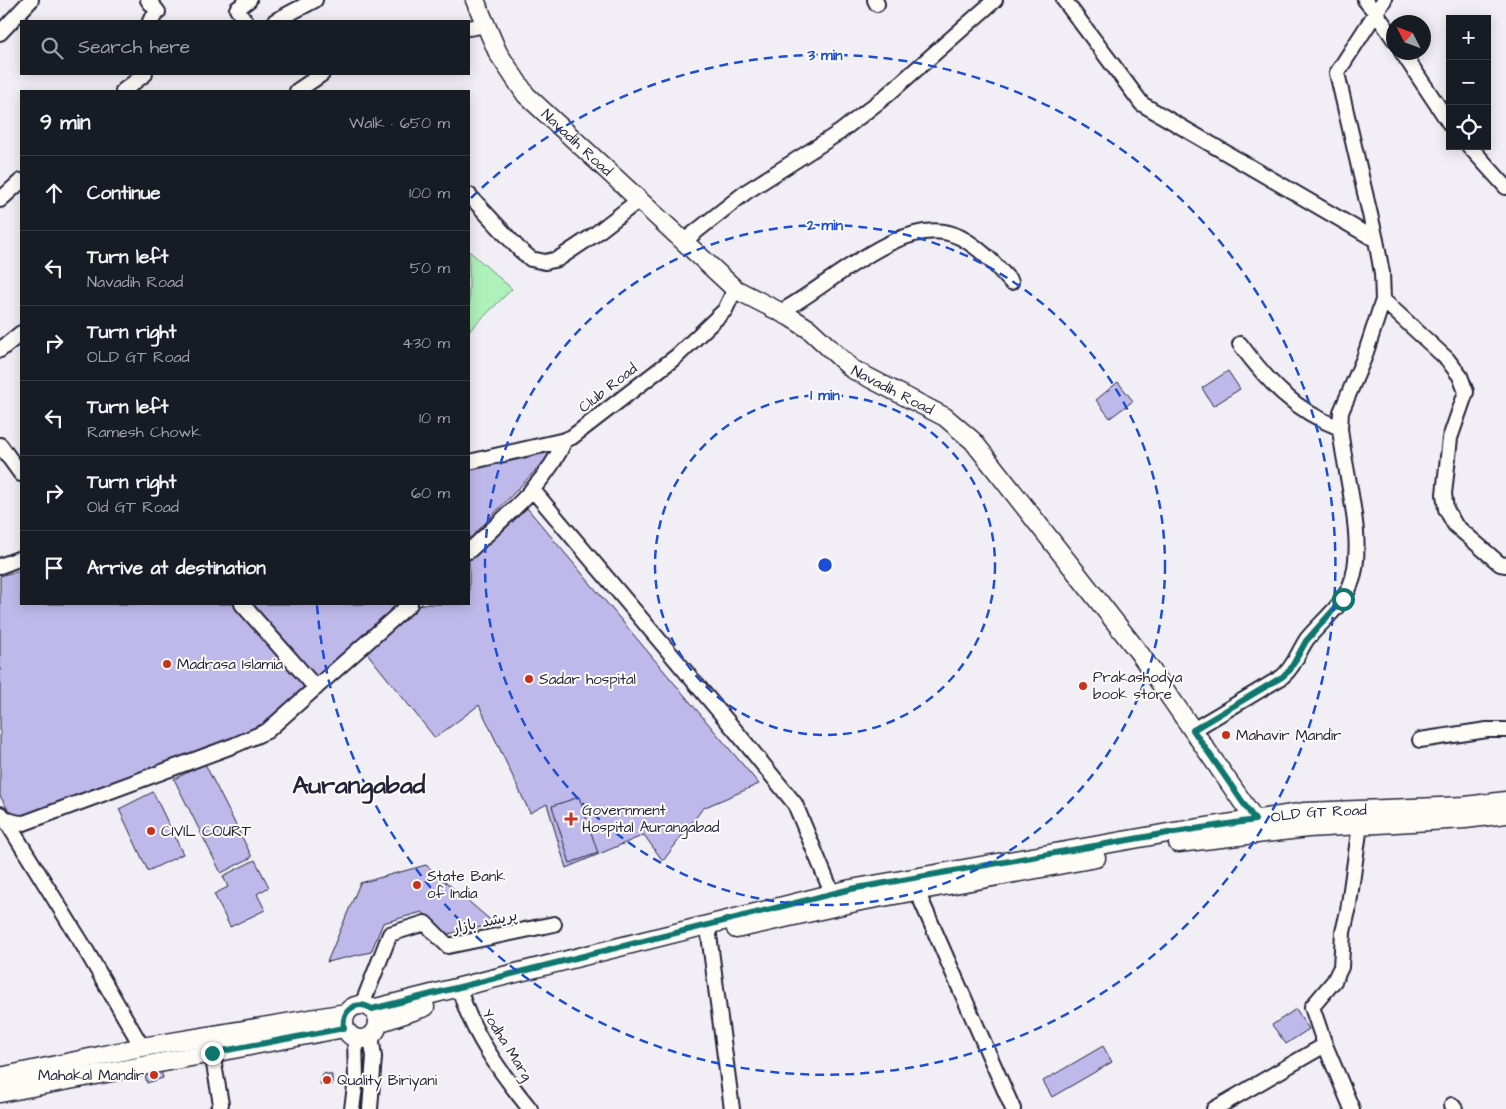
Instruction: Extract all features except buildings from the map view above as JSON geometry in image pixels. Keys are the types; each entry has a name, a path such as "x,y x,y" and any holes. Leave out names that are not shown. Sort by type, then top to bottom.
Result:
{"main road":[{"name":"Navadih Road","path":"475,0 477,26 526,95 735,289 809,329 852,369 945,417 973,441 1140,654 1193,730 1256,827"},
{"name":"OLD GT Road","path":"460,992 856,902 1172,844 1256,827 1304,812 1466,806 1506,801"},
{"name":"OLD GT Road","path":"0,1077 142,1047 361,1022 460,992 832,893 1158,835 1256,827 1308,828 1465,819 1506,814"},
{"path":"0,1093 212,1053 361,1022"}],"street":[{"path":"0,33 31,0"},
{"path":"148,0 158,12 151,20"},
{"path":"244,20 237,9 249,0"},
{"path":"277,20 315,0"},
{"path":"684,241 746,192 840,132 886,96 995,0"},
{"path":"1064,0 1142,104 1376,240"},
{"path":"1366,0 1386,27"},
{"path":"1193,730 1282,677 1290,670 1306,641 1343,599 1355,571 1356,529 1340,428 1341,412 1364,358 1383,300 1382,273 1376,240 1337,73 1384,0"},
{"path":"1407,60 1446,118"},
{"path":"124,90 144,75"},
{"path":"298,90 321,75"},
{"path":"1473,150 1506,187"},
{"path":"0,200 20,182"},
{"path":"470,196 519,250 532,259 545,262 558,259 594,235 640,200"},
{"path":"780,312 797,303 855,261 883,246 910,236 934,231 953,234 968,243 993,262 1011,282"},
{"name":"Club Road","path":"470,462 572,437 677,356 726,310 735,289"},
{"path":"1383,300 1447,359 1460,376 1466,392 1450,438 1444,494 1446,509 1455,525 1500,564 1506,565"},
{"path":"0,350 20,334"},
{"path":"1240,344 1258,369 1280,392 1305,411 1324,422 1340,428"},
{"path":"470,550 532,490 560,452 565,440"},
{"path":"0,445 20,473"},
{"path":"532,490 795,804 832,893"},
{"path":"0,566 20,558"},
{"path":"243,605 316,688"},
{"path":"3,816 15,823 24,823 253,738 267,731 409,605"},
{"path":"1420,740 1487,730 1506,730"},
{"path":"3,816 102,977 142,1047"},
{"path":"1352,1109 1325,1045 1312,1006 1334,981 1341,967 1343,932 1348,911 1360,825"},
{"path":"917,891 1013,1109"},
{"name":"پریشد بازار","path":"361,1022 390,934 425,923 448,946 554,924"},
{"path":"710,935 732,1109"},
{"name":"Yodha Marg","path":"460,992 477,1032 501,1070 530,1109"},
{"path":"352,1109 361,1022"},
{"path":"361,1022 374,1057 370,1109"},
{"path":"1214,1109 1325,1045"},
{"path":"212,1053 221,1104 218,1109"}],"green space":[{"path":"470,252 512,289 470,330"}],"place":[{"name":"Madrasa Islamia","path":"167,664"},
{"name":"Sadar hospital","path":"529,679"},
{"name":"Prakashodya book store","path":"1083,686"},
{"name":"Mahavir Mandir","path":"1226,735"},
{"name":"Government Hospital Aurangabad","path":"571,819"},
{"name":"CIVIL COURT","path":"151,831"},
{"name":"State Bank of India","path":"417,885"},
{"name":"Mahakal Mandir","path":"154,1075"},
{"name":"Quality Biriyani","path":"327,1080"}],"district":[{"name":"Aurangabad","path":"359,785"}],"route":[{"path":"212,1053 344,1028 346,1013 349,1009 358,1005 368,1006 372,1009 832,893 1168,833 1255,820 1193,730 1282,677 1290,670 1306,641 1343,599"}]}
